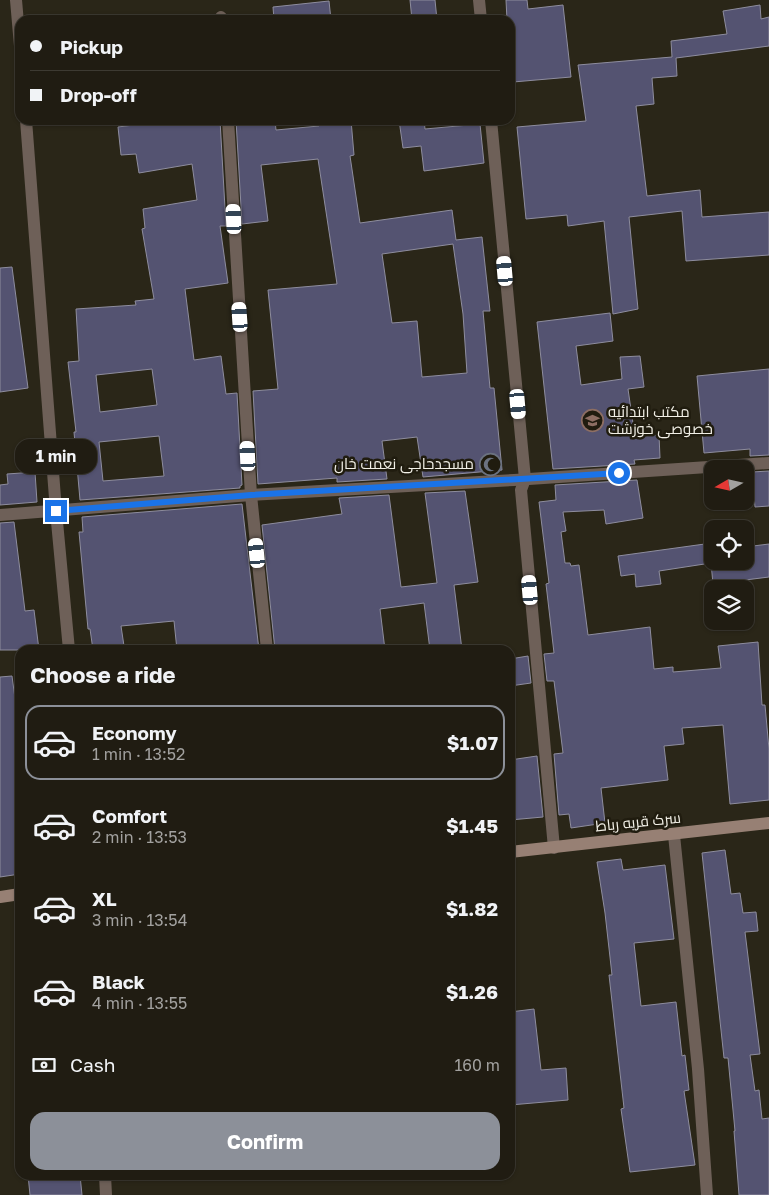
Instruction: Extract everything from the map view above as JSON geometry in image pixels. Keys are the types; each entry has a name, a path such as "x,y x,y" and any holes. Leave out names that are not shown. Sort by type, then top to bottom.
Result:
{"street":[{"path":"16,0 17,15"},
{"path":"479,0 480,15"},
{"path":"26,125 56,511 69,645"},
{"path":"228,125 251,495 266,645"},
{"path":"491,125 525,479 521,490 554,848"},
{"path":"0,515 251,495 769,463"},
{"name":"سرک قریه رباط","path":"515,852 769,823"},
{"path":"674,835 698,1069 707,1195"},
{"path":"0,897 15,895"},
{"path":"105,1180 106,1194"}],"building":[{"path":"410,0 435,0 436,15 412,15"},
{"path":"506,0 527,0 528,9 563,5 571,77 515,82 515,15 507,15"},
{"path":"329,1 330,15 274,15 273,7"},
{"path":"760,5 761,19 769,17 769,46 676,58 677,76 652,78 654,104 636,106 647,196 700,190 702,217 769,212 769,255 686,261 682,211 629,217 638,309 613,314 604,221 568,226 567,215 526,219 517,127 586,121 578,65 672,57 671,41 727,34 723,11"},
{"path":"134,125 220,125 226,226 220,226 228,283 185,289 194,360 221,356 226,394 237,393 242,485 240,488 80,500 74,432 76,432 68,362 79,361 76,309 136,305 135,301 154,299 142,229 145,228 143,209 197,200 192,164 139,173 136,154 121,155 118,127","holes":["152,369 157,405 100,412 96,375","159,436 164,476 103,481 99,442"]},
{"path":"236,125 276,125 276,130 319,125 351,125 354,155 350,156 360,223 452,210 456,240 482,237 490,311 483,311 490,388 494,388 502,470 423,477 417,437 382,441 387,479 337,482 337,478 258,484 253,391 278,389 268,290 337,284 318,159 261,165 268,221 242,224","holes":["453,244 463,314 467,373 422,377 417,321 392,323 382,254"]},
{"path":"400,125 425,125 425,129 480,125 484,163 424,171 421,146 403,148"},
{"path":"12,267 28,388 0,392 0,268"},
{"path":"610,313 613,341 576,346 581,385 622,379 620,357 640,356 644,387 628,389 635,437 659,435 660,458 634,460 635,464 553,469 537,322"},
{"path":"769,369 769,455 750,456 750,449 704,453 697,376"},
{"path":"769,471 769,506 755,507 754,472"},
{"path":"35,472 37,502 0,505 0,485 8,484 7,474"},
{"path":"637,480 643,518 606,524 604,510 563,512 566,531 561,532 565,563 570,563 571,566 579,565 588,635 650,627 654,669 673,667 673,672 721,668 718,646 758,642 762,705 765,705 769,749 769,800 730,804 723,725 682,728 684,744 664,746 668,780 601,788 605,823 571,828 569,814 559,815 554,754 563,753 554,681 547,681 544,654 554,653 546,584 549,583 539,502 556,500 555,485"},
{"path":"465,491 478,582 454,585 461,645 429,645 424,603 380,609 384,645 274,645 262,525 342,514 339,498 389,495 401,587 437,583 425,493"},
{"path":"242,504 258,645 176,645 174,621 121,626 124,645 92,645 90,629 88,629 79,532 83,532 82,517"},
{"path":"14,522 25,611 34,610 38,645 15,645 15,650 0,650 0,523"},
{"path":"704,544 704,564 659,571 661,584 636,587 635,574 621,576 618,556"},
{"path":"769,544 769,577 745,580 713,580 712,570 754,570 754,546"},
{"path":"528,656 531,683 515,685 515,658"},
{"path":"12,676 15,698 15,875 0,877 0,677"},
{"path":"537,756 543,817 515,820 515,759"},
{"path":"725,850 731,894 740,893 743,913 756,912 758,931 745,932 760,1054 750,1055 755,1091 759,1090 762,1119 769,1118 769,1195 739,1195 728,1058 724,1058 702,853"},
{"path":"621,859 623,870 665,865 674,939 634,943 641,1006 676,1002 682,1056 685,1055 689,1090 684,1091 695,1165 630,1172 621,1109 624,1108 609,975 612,975 597,862"},
{"path":"534,1009 541,1070 566,1068 568,1100 515,1105 515,1011"},
{"path":"28,1180 80,1180 82,1195 30,1195"}],"place":[{"name":"مکتب ابتدائیه خصوصی خوزشت","path":"592,421"},
{"name":"مسجدحاجی نعمت خان","path":"490,464"}],"route":[{"path":"56,511 251,495 619,473"}]}
